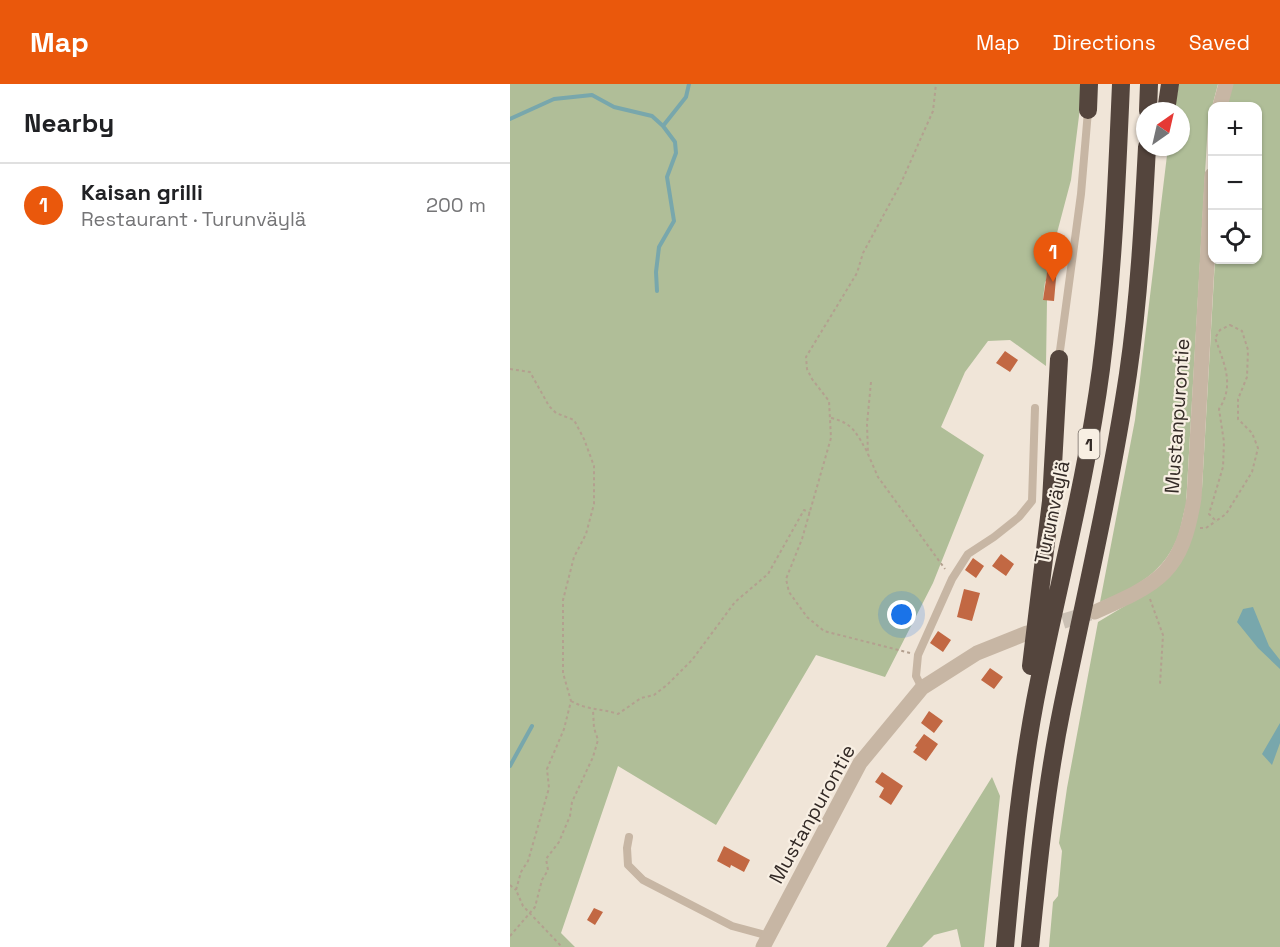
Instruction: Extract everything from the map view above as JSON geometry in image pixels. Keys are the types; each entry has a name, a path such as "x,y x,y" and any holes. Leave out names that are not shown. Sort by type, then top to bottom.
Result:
{"highway":[{"path":"1088,110 1089,84"},
{"name":"Turunväylä","path":"1005,947 1018,799 1039,682 1086,463 1101,370 1115,223 1121,84"},
{"path":"1148,102 1149,84"},
{"path":"1167,102 1170,84"},
{"name":"1","path":"1030,947 1039,856 1062,710 1093,570 1128,373 1141,254 1146,156"},
{"path":"1141,254 1157,156"},
{"path":"1018,799 1051,501 1059,359"}],"street":[{"path":"1221,102 1226,84"},
{"name":"Mustanpurontie","path":"1095,612 1146,588 1171,566 1184,544 1190,524 1194,498 1210,210"},
{"name":"Mustanpurontie","path":"766,942 860,763 922,688 977,653 1027,633"}],"lane":[{"path":"1059,359 1081,194 1088,110"},
{"path":"922,688 916,676 918,655 952,579 968,554 1020,517 1032,501 1035,408"},
{"path":"629,837 628,865 643,879 766,942"}],"path":[{"path":"918,655 824,631 807,617 789,592 786,579 810,513 831,438 829,401 812,379 807,369 806,357 856,273 863,253 902,183 933,111 936,84"},
{"path":"1230,325 1242,332 1248,350 1247,377 1238,399 1238,419 1252,433 1258,448 1252,472 1226,514 1216,521 1209,514 1223,467 1224,442 1219,409 1225,400 1228,385 1215,338 1220,330 1230,325"},
{"path":"510,369 530,372 549,406 556,413 574,420 594,466 594,504 586,534 574,557 563,600 563,673 571,701 564,729 547,769 549,788 528,861 521,872 516,890"},
{"path":"868,454 867,424 872,382"},
{"path":"831,418 845,421 868,454 878,477 952,579"},
{"path":"571,701 593,710 608,710 618,714 641,698 654,695 667,686 692,660 735,602 768,574 804,510 810,513"},
{"path":"1146,588 1163,635 1160,684"},
{"path":"510,936 536,907 542,880 548,870 546,859 559,842 570,816 572,802 593,757 598,740 594,728 593,710"},
{"path":"510,885 516,890 523,906 562,947"}],"green space":[{"path":"510,84 1083,84 1071,180 1045,282 1043,299 1047,300 1046,366 1010,340 988,341 965,372 941,427 984,455 933,583 885,677 816,655 716,825 618,766 561,933 575,947 510,947"},
{"path":"1179,84 1218,84 1213,102 1208,102 1186,505 1174,546 1158,568 1137,584 1100,602 1135,420 1167,156 1190,156 1190,102 1176,102"},
{"path":"1232,84 1280,84 1280,947 1049,947 1053,902 1058,896 1062,851 1059,843 1067,788 1098,622 1158,586 1202,489 1215,264 1262,264 1262,102 1228,102"},
{"path":"992,777 1000,796 984,947 961,947 957,929 934,935 922,947 886,947"}],"water":[{"path":"1253,607 1269,646 1280,660 1280,669 1258,648 1237,622 1243,609"},
{"path":"1280,723 1280,743 1272,765 1262,754"}],"building":[{"path":"1048,266 1057,267 1054,301 1043,300"},
{"path":"1005,351 1018,360 1010,372 996,363"},
{"path":"1001,554 1014,564 1006,576 992,566"},
{"path":"973,558 984,566 976,578 965,570"},
{"path":"964,589 980,593 972,621 957,617"},
{"path":"938,631 951,640 943,652 930,643"},
{"path":"990,668 1003,677 994,689 981,680"},
{"path":"929,711 943,721 934,733 921,723"},
{"path":"924,734 938,744 926,761 913,752"},
{"path":"882,772 903,786 891,805 879,797 884,788 875,782"},
{"path":"724,846 750,860 744,872 717,861"},
{"path":"594,908 603,912 595,925 587,920"}],"waterway":[{"path":"663,126 686,97 689,84"},
{"path":"510,119 554,99 592,95 614,107 652,116 663,126 675,142 676,153 667,177 674,221 659,247 656,272 657,291"},
{"path":"510,766 532,726"}],"tunnel":[{"path":"1041,628 1090,613"}],"place":[{"name":"Kaisan grilli","path":"1053,282"}]}
